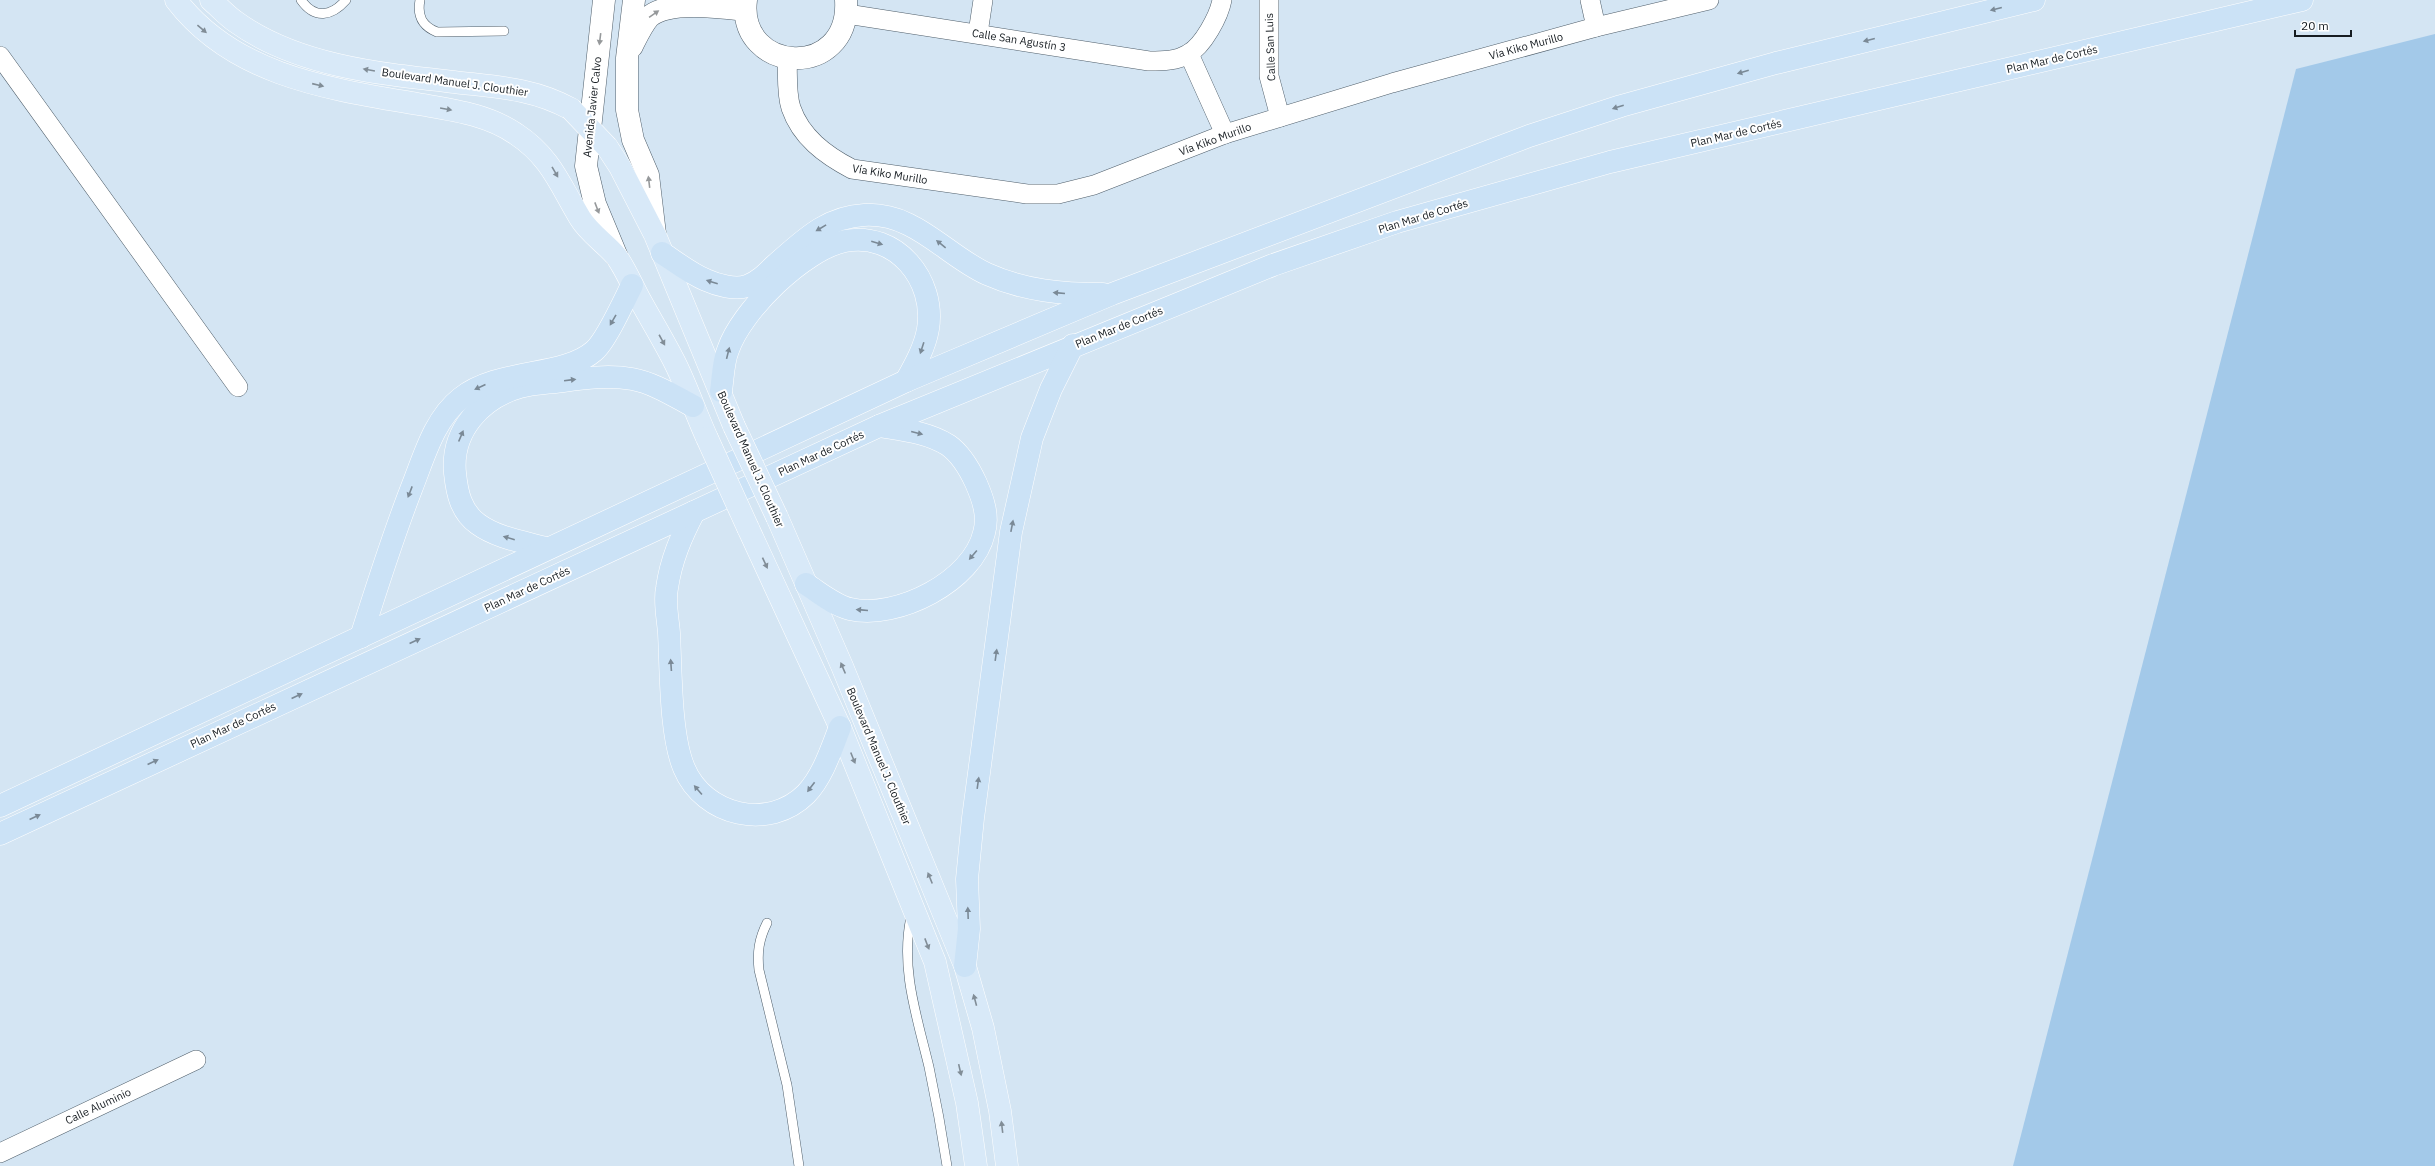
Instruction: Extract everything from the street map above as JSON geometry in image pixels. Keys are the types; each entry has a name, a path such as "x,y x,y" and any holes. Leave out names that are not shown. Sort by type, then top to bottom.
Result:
{"highway":[{"path":"0,806 361,637 546,548 906,381 1112,294 1536,133 1622,106 1776,62 2034,0"},
{"name":"Plan Mar de Cortés","path":"0,834 878,426 1280,263 1397,222 1610,162 2302,0"},
{"path":"659,244 705,280 737,288 747,286 759,280 815,231 831,221 850,216 871,215 898,219 916,228 980,270 1016,286 1062,294 1112,294"},
{"path":"721,392 728,350 755,307 773,287 810,257 830,246 858,240 879,243 895,251 908,261 923,283 929,305 928,329 918,358 906,381"},
{"path":"361,637 381,573 412,487 429,444 448,410 470,391 490,382 570,364 589,354 603,341 632,285"},
{"path":"965,966 969,929 967,879 973,818 1011,532 1032,438 1052,389 1073,346"},
{"path":"546,548 494,533 478,524 464,508 457,488 456,453 458,440 470,419 489,401 521,386 605,377 633,379 664,390 693,406"},
{"path":"806,584 833,602 850,609 877,611 901,607 930,593 958,573 978,550 984,533 986,517 982,497 970,468 949,446 920,432 878,426"},
{"path":"694,512 677,545 666,590 675,724 684,767 691,780 709,800 729,811 741,814 776,813 797,802 818,778 840,727"}],"main road":[{"path":"176,0 190,19 219,42 254,63 302,81 351,92 463,112 490,120 516,134 535,148 552,166 581,220 617,257 675,364 706,438 840,727 935,962 967,1103 976,1166"},
{"name":"Boulevard Manuel J. Clouthier","path":"211,0 236,22 266,39 317,59 410,77 522,90 550,98 571,110 607,147 623,173 659,244 734,426 777,517 806,584 965,966 983,1028 1000,1111 1007,1166"}],"street":[{"name":"Avenida Javier Calvo","path":"604,0 586,166 594,204 617,257"},
{"path":"634,0 627,58 627,110 633,140 648,175 659,244"},
{"path":"978,33 983,0"},
{"path":"1222,0 1220,10 1208,32 1189,54 1225,134"},
{"name":"Calle San Luis","path":"1269,0 1269,76 1280,117"},
{"path":"1590,0 1596,27"},
{"name":"Vía Kiko Murillo","path":"787,59 790,107 797,121 813,144 832,159 852,169 1027,194 1058,194 1094,185 1225,134 1392,83 1596,27 1709,0"},
{"path":"627,58 650,16 668,6 697,4 746,5 748,23 754,36 762,47 787,59 804,59 820,54 833,44 842,30 847,7"},
{"name":"Calle San Agustín 3","path":"847,7 978,33 1149,61 1172,60 1189,54"},
{"path":"0,56 238,387"},
{"name":"Calle Aluminio","path":"0,1153 196,1060"}],"lane":[{"path":"301,0 311,10 324,14 337,10 346,0"},
{"path":"420,0 418,9 420,19 428,28 437,32 504,31"},
{"path":"913,907 906,939 908,981 937,1102 947,1166"},
{"path":"767,923 760,937 758,955 759,970 787,1085 799,1166"}],"shaded area":[{"path":"2435,34 2435,1166 2013,1166 2296,69"}]}
